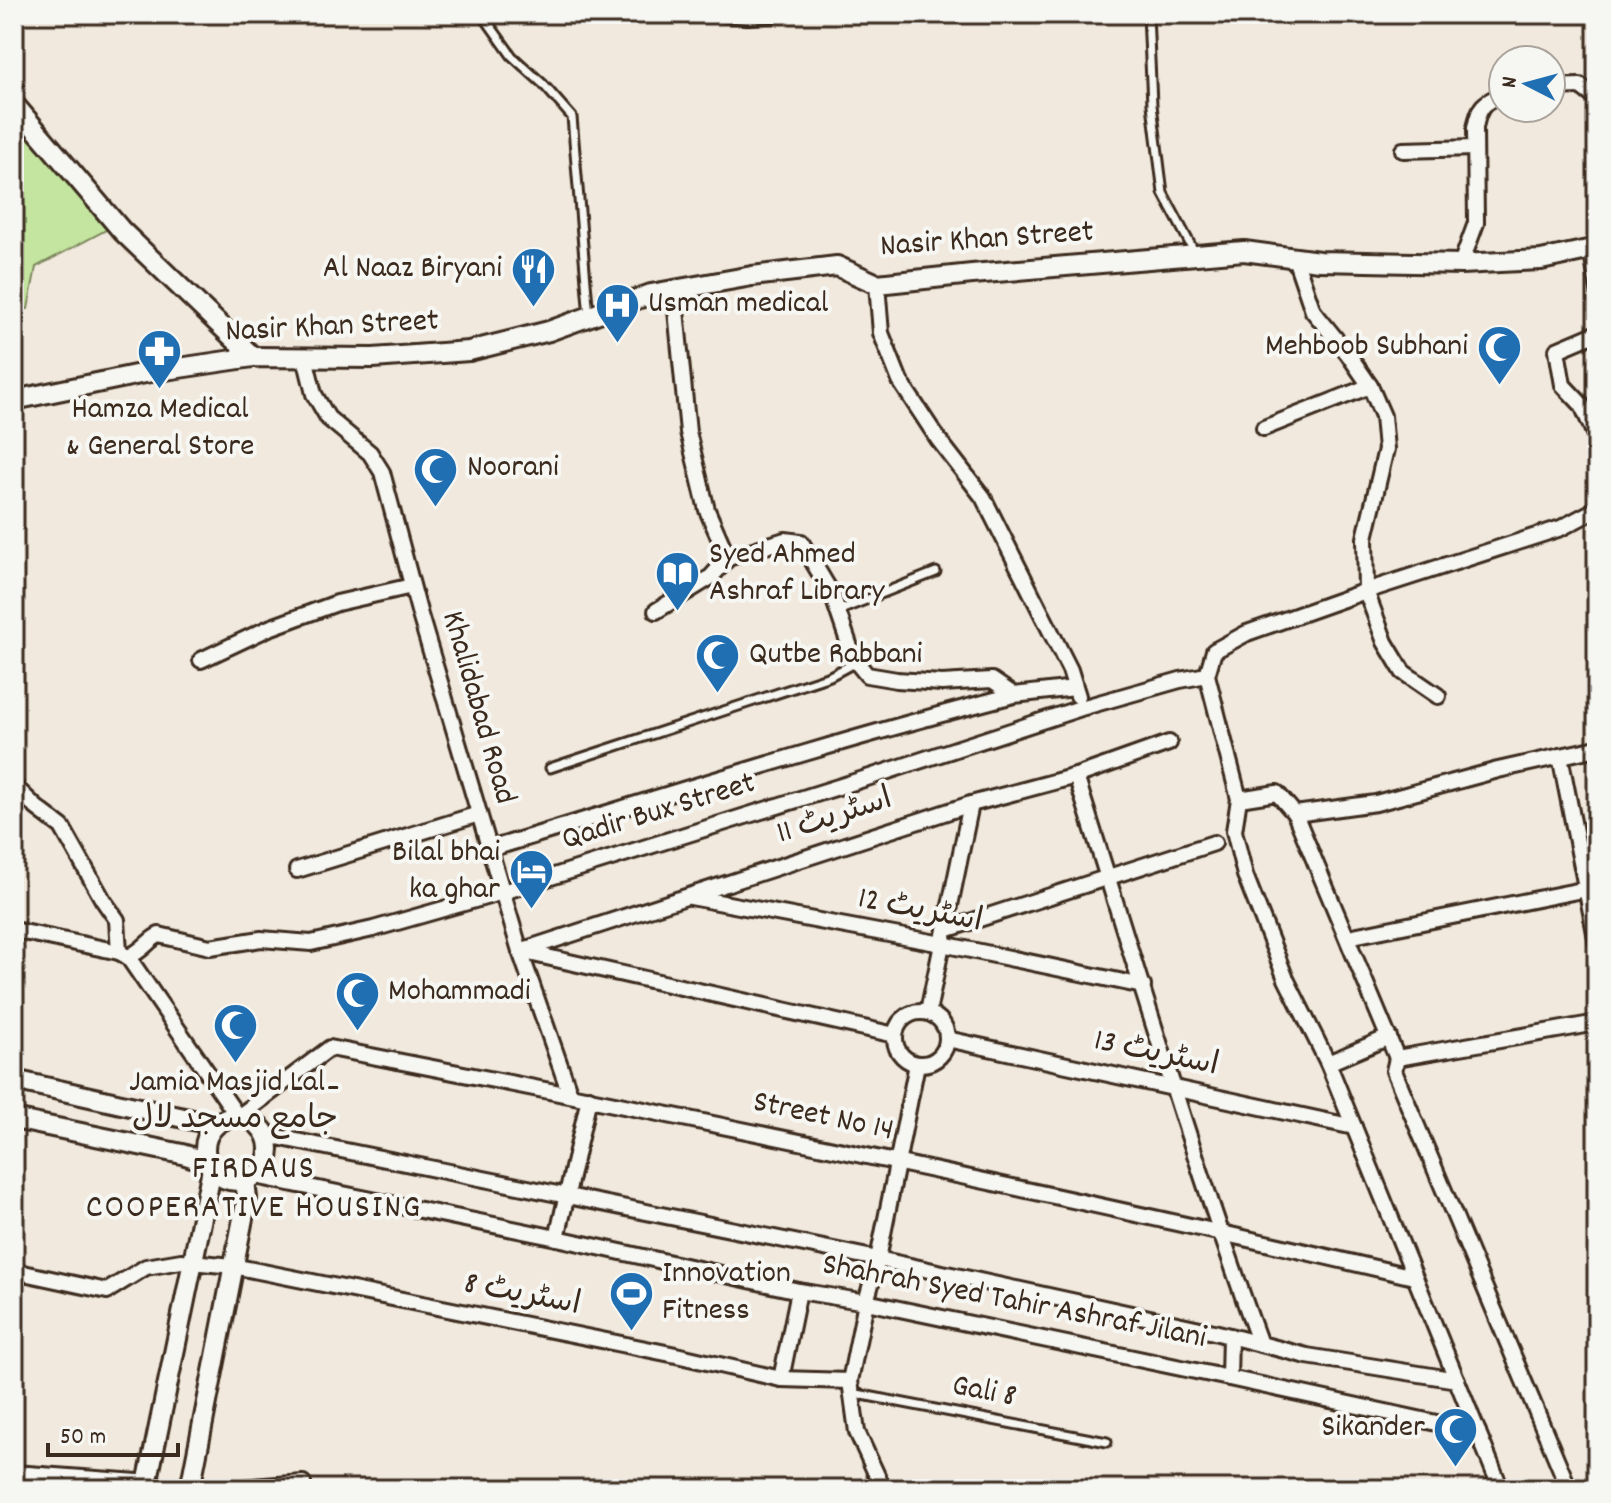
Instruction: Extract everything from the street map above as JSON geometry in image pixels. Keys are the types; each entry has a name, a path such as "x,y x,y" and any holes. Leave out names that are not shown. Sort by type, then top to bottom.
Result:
{"street":[{"path":"725,14 773,14"},
{"path":"1567,86 1580,86 1597,99"},
{"path":"1461,264 1476,223 1475,128 1477,114 1487,101"},
{"path":"14,104 122,231 253,357"},
{"path":"1403,150 1475,148"},
{"name":"Nasir Khan Street","path":"14,400 145,373 253,357 373,358 469,351 549,331 651,294 752,276 837,266 877,284 1244,251 1319,261 1461,264 1541,260 1592,249"},
{"path":"1295,258 1313,311 1370,386 1383,416 1386,449 1365,538 1366,591 1385,642 1403,672 1438,696"},
{"path":"877,284 881,333 900,381 938,439 983,497 1070,670 1081,708"},
{"path":"674,290 688,432 707,510 728,558"},
{"path":"1597,333 1557,350 1563,385 1582,405 1597,440"},
{"name":"Khalidabad Road","path":"305,357 314,394 328,418 370,453 382,472 412,586 520,951 570,1094"},
{"path":"1264,428 1370,386"},
{"path":"1501,1489 1328,1063 1286,979 1245,875 1234,831 1239,799 1207,675 1214,651 1247,633 1561,528 1597,509"},
{"path":"656,611 711,577 728,558 785,540 801,542 832,594 856,662 867,675 942,683 992,680 1014,695"},
{"path":"201,660 269,628 337,603 412,586"},
{"name":"Qadir Bux Street","path":"123,954 138,953 159,935 210,947 261,939 311,943 373,929 503,892 1081,708 1207,675"},
{"path":"490,849 953,711 1014,695 1075,688"},
{"name":"اسٹریٹ 11","path":"520,951 971,804 1076,776 1169,743"},
{"path":"1295,814 1376,803 1498,770 1597,748"},
{"path":"1560,756 1592,888 1597,943"},
{"path":"1076,776 1172,1086 1260,1344"},
{"path":"14,786 62,827 117,920 123,954 238,1117"},
{"path":"1239,799 1277,793 1295,814 1389,1037 1397,1058 1394,1071 1569,1489"},
{"path":"928,1012 971,804"},
{"path":"297,870 479,814"},
{"path":"943,937 1214,843"},
{"path":"1348,937 1592,888"},
{"name":"اسٹریٹ 12","path":"686,896 943,937 1143,986"},
{"path":"14,930 123,954"},
{"path":"520,951 895,1035"},
{"path":"928,1012 945,1027 947,1039 937,1059 917,1064 902,1056 895,1035 902,1020 909,1015 928,1012"},
{"path":"1397,1058 1597,1023"},
{"path":"1328,1063 1389,1037"},
{"name":"اسٹریٹ 13","path":"947,1039 1354,1127"},
{"name":"Street No 14","path":"238,1117 330,1048 897,1162 1219,1231 1414,1277"},
{"path":"885,1489 857,1432 851,1387 917,1064"},
{"path":"14,1080 215,1125"},
{"path":"557,1238 589,1098"},
{"path":"14,1119 182,1154 210,1166 221,1177 231,1181 250,1178 263,1168 270,1146 267,1135 259,1125 238,1117 224,1119 215,1125 206,1140 205,1151 210,1166 147,1486"},
{"name":"Shahrah Syed Tahir Ashraf Jilani","path":"267,1135 878,1259 1230,1336 1307,1356 1457,1380"},
{"path":"190,1489 250,1178"},
{"name":"Shahrah Syed Tahir Ashraf Jilani","path":"250,1178 557,1238 1478,1432"},
{"name":"اسٹریٹ 8","path":"14,1271 107,1291 146,1267 181,1261 233,1266 781,1379 851,1387"},
{"path":"781,1379 799,1291"},
{"path":"1229,1378 1230,1336"},
{"path":"14,1473 174,1489"},
{"path":"228,1489 303,1483"}],"lane":[{"path":"482,14 512,56 543,84 572,117 589,317"},
{"path":"1148,14 1152,105 1163,193 1196,255"},
{"path":"1592,249 1597,300"},
{"path":"838,611 936,572"},
{"path":"550,768 830,676 856,662"},
{"name":"Gali 8","path":"851,1387 1107,1442"}],"green space":[{"path":"35,135 110,228 36,267 28,309 14,309 14,142"}],"place":[{"name":"Al Naaz Biryani","path":"533,309"},
{"name":"Usman medical","path":"617,344"},
{"name":"Mehboob Subhani","path":"1499,387"},
{"name":"Hamza Medical & General Store","path":"160,391"},
{"name":"Noorani","path":"436,508"},
{"name":"Syed Ahmed Ashraf Library","path":"678,613"},
{"name":"Qutbe Rabbani","path":"718,695"},
{"name":"Bilal bhai ka ghar","path":"531,911"},
{"name":"Mohammadi","path":"357,1032"},
{"name":"Jamia Masjid Lal۔ جامع مسجد لال","path":"235,1064"},
{"name":"Innovation Fitness","path":"631,1332"},
{"name":"Sikander","path":"1456,1468"}],"district":[{"name":"FIRDAUS COOPERATIVE HOUSING","path":"254,1190"}]}
